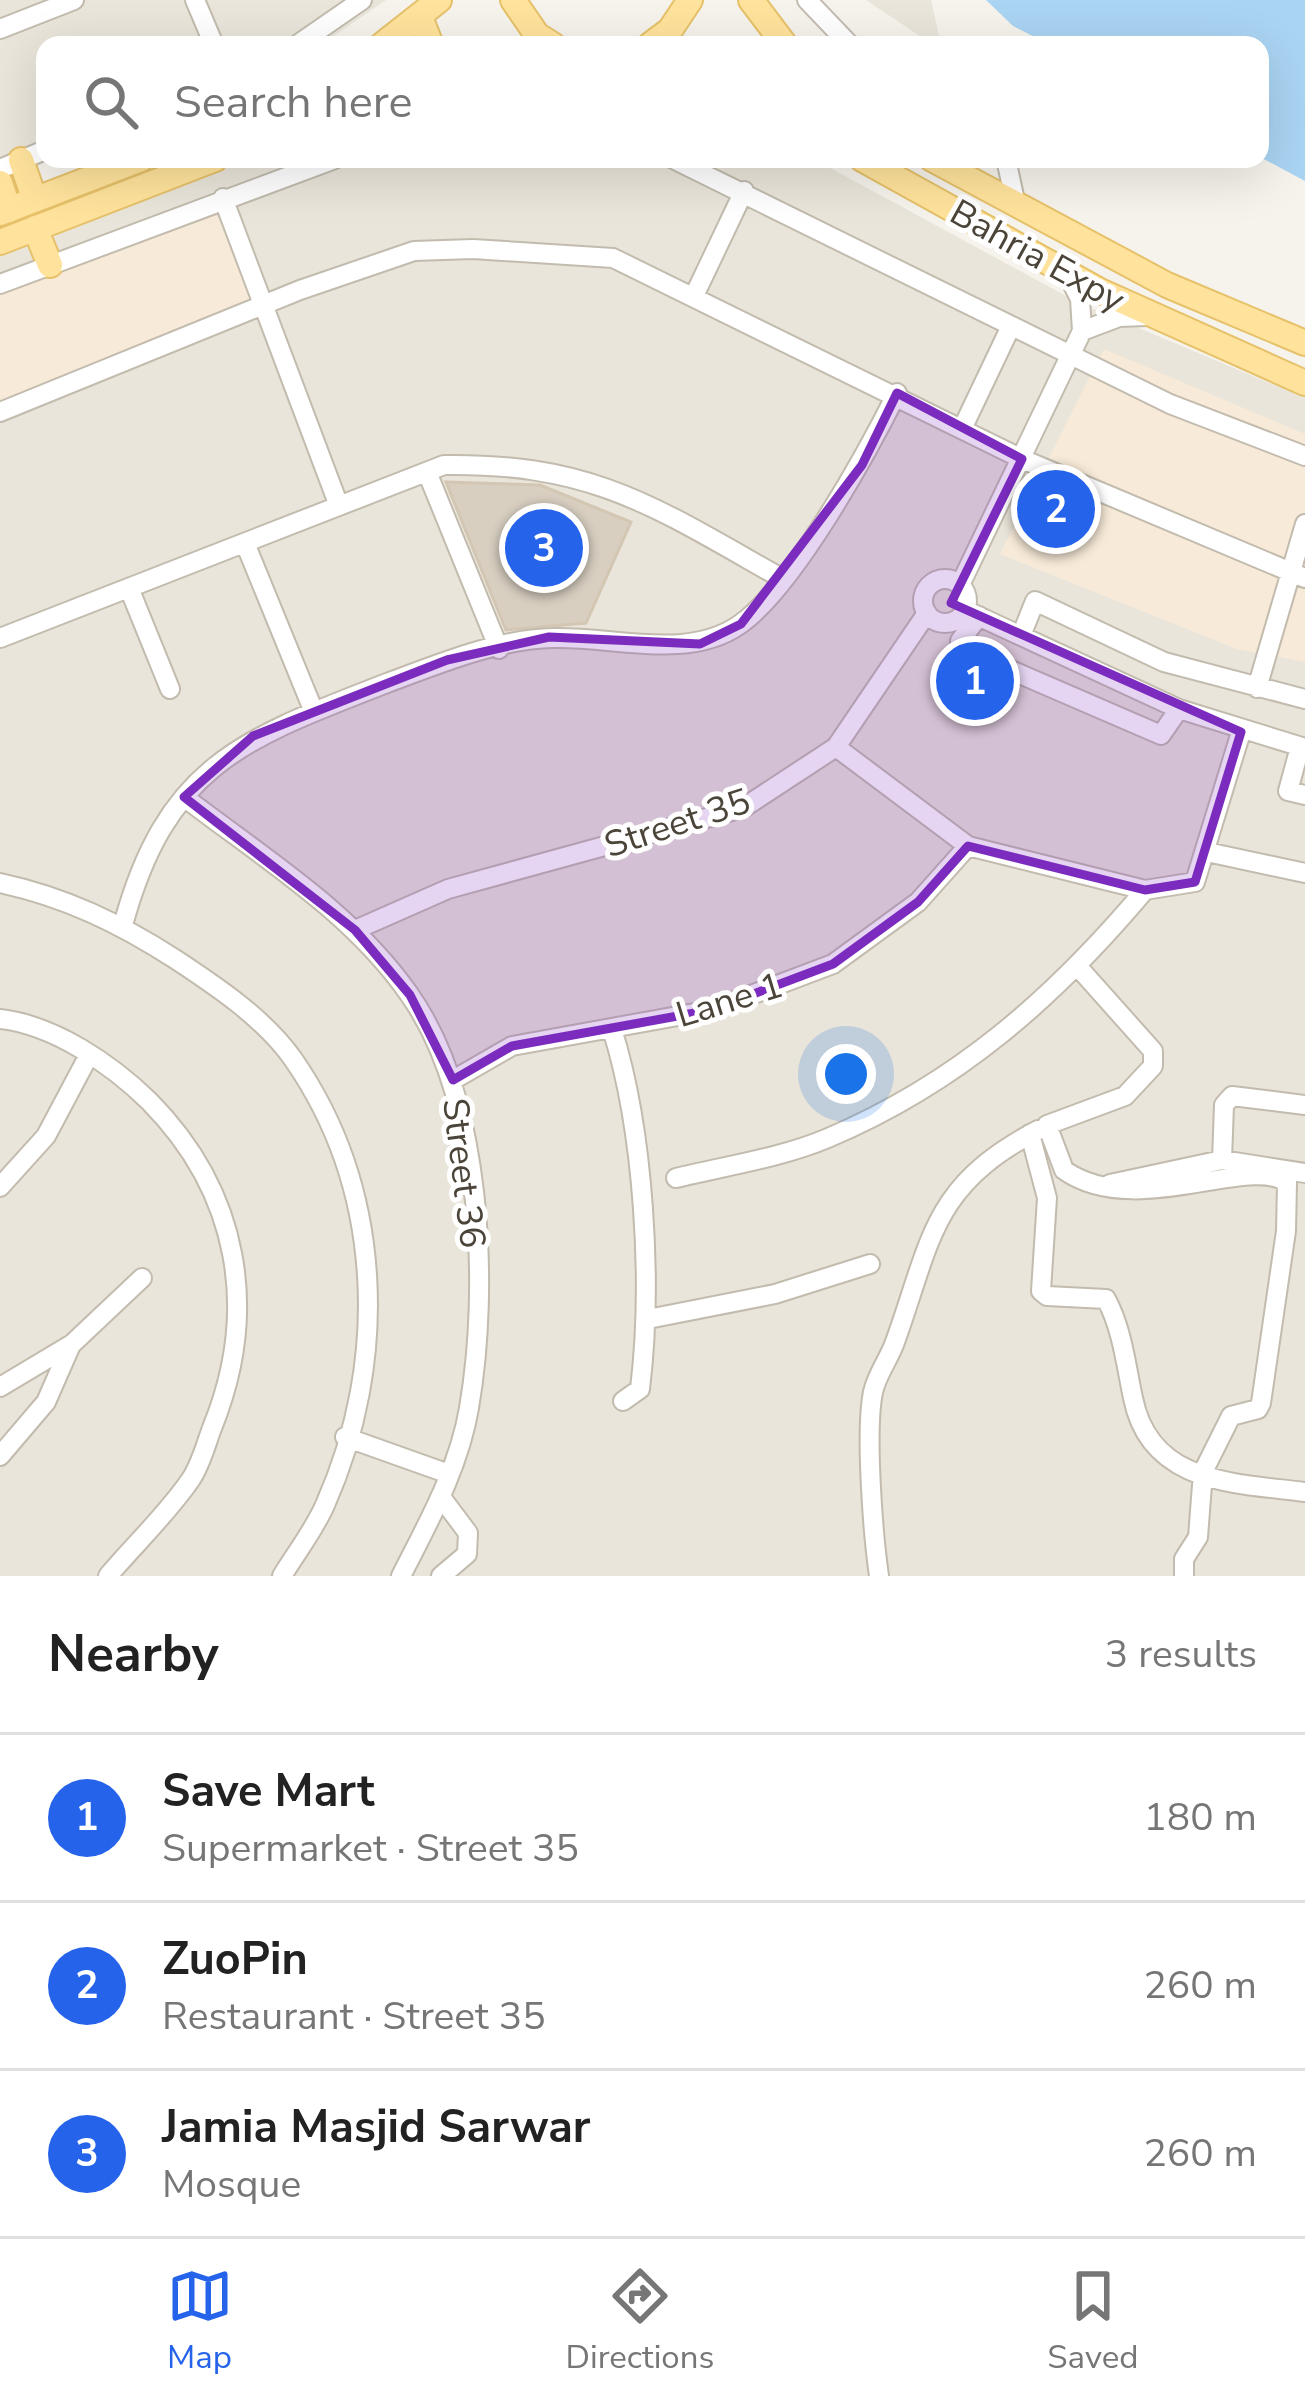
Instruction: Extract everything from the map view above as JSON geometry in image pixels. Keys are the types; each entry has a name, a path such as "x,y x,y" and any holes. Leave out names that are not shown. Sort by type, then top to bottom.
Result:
{"main road":[{"path":"513,0 539,36"},
{"path":"663,36 690,0"},
{"path":"751,0 775,36"},
{"path":"394,36 429,9"},
{"path":"10,165 35,200"},
{"path":"0,183 5,212 118,168"},
{"path":"0,242 191,168"},
{"name":"Bahria Expy","path":"878,168 1151,316 1305,383"},
{"path":"948,168 1167,285 1305,343"},
{"path":"35,228 50,265"}],"street":[{"path":"0,29 32,8 74,0"},
{"path":"195,0 210,36"},
{"path":"310,36 362,0"},
{"path":"807,0 841,36"},
{"path":"0,284 309,168"},
{"path":"694,168 1171,404 1305,456"},
{"path":"1008,168 1016,205"},
{"path":"694,296 744,190"},
{"path":"223,198 339,506"},
{"path":"0,412 263,305 414,251 473,249 613,258 897,393 1022,459 1297,576"},
{"path":"960,585 1082,331 1080,298 1066,273"},
{"path":"1082,331 1119,316 1151,316"},
{"path":"962,429 1011,326"},
{"path":"123,926 141,861 184,796 205,773 254,736 447,660 549,638 700,644 741,624 781,578 862,465 897,393"},
{"path":"0,638 444,466 515,464 606,484 781,578"},
{"path":"428,472 499,649"},
{"path":"1257,688 1297,576 1305,524"},
{"path":"245,543 314,712"},
{"path":"1179,709 1161,735 962,649 960,640 972,613 960,585 947,579 933,583 925,594 927,613 949,622 972,613 1179,709 1241,732 1302,747 1287,782 1288,791 1305,796"},
{"path":"129,588 170,689"},
{"path":"1021,636 1035,602 1164,662 1305,699"},
{"name":"Street 35","path":"355,930 448,889 743,808 836,747 927,613"},
{"path":"836,747 968,846 1145,890 1195,882 1208,852 1241,732"},
{"name":"Street 36","path":"184,796 355,930 410,995 453,1080 465,1126 478,1275 469,1409 442,1497 401,1576"},
{"name":"Lane 1","path":"453,1080 512,1046 711,1010 833,964 918,902 968,846"},
{"path":"1208,852 1305,873"},
{"path":"0,883 50,893 123,926 223,990 291,1056 329,1121 358,1201 371,1282 361,1393 325,1504 283,1576"},
{"path":"676,1178 824,1140 942,1082 1079,968 1145,890"},
{"path":"879,1576 872,1503 876,1382 893,1348 934,1222 992,1154 1038,1130 1125,1096 1154,1066 1153,1051 1079,968"},
{"path":"0,1019 24,1022 89,1054 132,1084 186,1138 232,1239 239,1322 224,1399 193,1477 108,1576"},
{"path":"613,1029 629,1082 648,1319 640,1388 623,1401"},
{"path":"0,1187 46,1136 89,1054"},
{"path":"1222,1160 1224,1105 1232,1096 1305,1105"},
{"path":"1038,1130 1064,1170 1100,1189 1189,1188 1263,1172 1287,1183 1288,1216 1261,1402 1258,1409 1231,1416 1202,1478 1198,1537 1184,1559 1184,1576"},
{"path":"1038,1130 1048,1198 1041,1291 1106,1299 1118,1321 1142,1426 1168,1461 1202,1478 1305,1492"},
{"path":"1100,1189 1121,1178 1222,1160 1305,1173"},
{"path":"648,1319 776,1294 870,1264"},
{"path":"0,1387 72,1343 142,1278"},
{"path":"0,1456 46,1402 72,1343"},
{"path":"345,1437 449,1474"},
{"path":"441,1576 467,1554 467,1533 442,1497"}],"highlighted area":[{"path":"897,393 1022,459 951,603 1241,732 1207,852 1195,882 1145,890 968,846 918,902 833,964 711,1010 512,1046 453,1080 410,995 355,930 184,797 253,736 447,660 549,637 700,644 741,624 862,465"}],"shaded area":[{"path":"0,0 386,0 334,36 36,36 36,166 0,180"},
{"path":"866,0 931,0 939,36 920,36"},
{"path":"217,168 831,168 1077,302 1305,398 1305,1576 0,1576 0,251"},
{"path":"223,198 253,309 0,412 0,285"},
{"path":"1104,349 1305,434 1305,662 1237,649 1000,554"}],"water":[{"path":"986,0 1305,0 1305,181 1269,162 1269,36 1032,36 1013,26"}],"building":[{"path":"446,482 540,485 631,522 586,623 506,630"}],"place":[{"name":"ZuoPin","path":"1056,509"},
{"name":"Jamia Masjid Sarwar","path":"544,548"},
{"name":"Save Mart","path":"975,681"}]}
